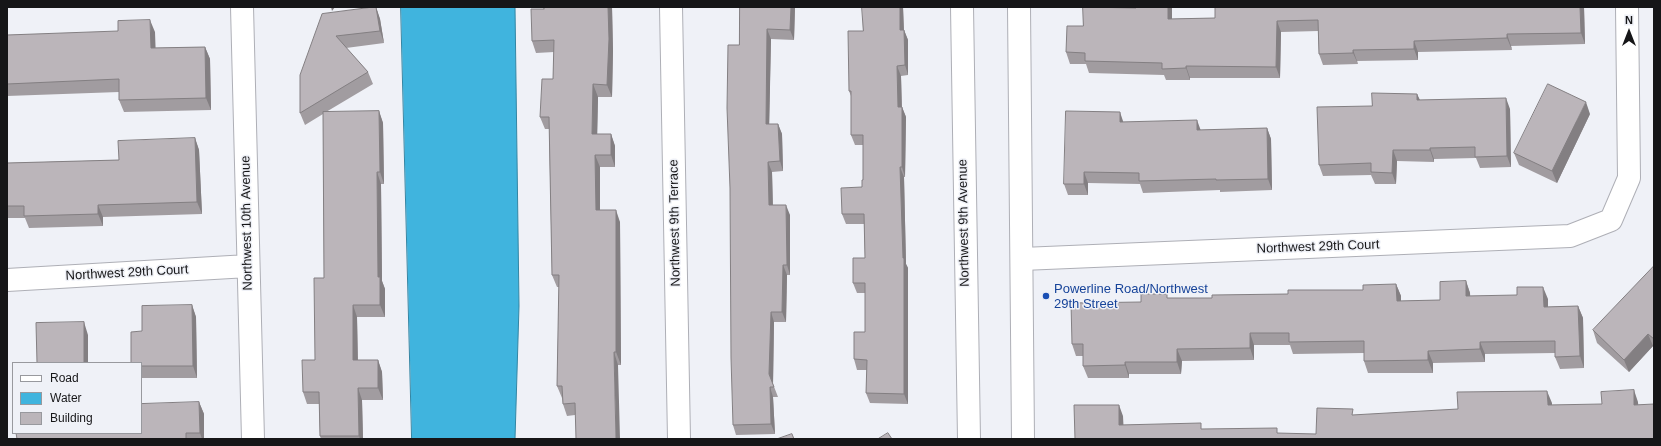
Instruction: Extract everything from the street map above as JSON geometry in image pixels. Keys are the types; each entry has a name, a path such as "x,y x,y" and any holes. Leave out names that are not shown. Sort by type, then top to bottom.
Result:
{"street":[{"name":"Northwest 10th Avenue","path":"242,7 252,439"},
{"name":"Northwest 9th Terrace","path":"671,7 679,439"},
{"name":"Northwest 9th Avenue","path":"962,7 969,439"},
{"path":"1019,7 1023,439"},
{"name":"Northwest 29th Court","path":"1022,259 1570,236 1611,220 1629,178 1627,7"},
{"name":"Northwest 29th Court","path":"7,280 248,266"}],"water":[{"path":"401,7 515,7 519,306 515,439 412,439"}],"building":[{"path":"376,7 380,31 336,36 368,72 300,113 300,75 322,14"},
{"path":"543,7 608,7 609,39 607,85 593,84 592,134 611,134 611,155 595,155 596,210 616,210 616,352 614,352 616,439 576,439 575,403 563,404 562,386 557,386 559,275 552,275 549,117 540,117 542,79 553,79 554,40 532,41 531,9 544,9"},
{"path":"740,7 791,7 790,30 767,29 766,124 778,124 780,161 768,162 769,205 786,205 787,265 783,265 782,312 771,312 769,374 774,387 770,387 771,424 733,425 730,188 727,108 728,45 739,45"},
{"path":"862,7 900,7 900,30 904,30 905,65 897,66 898,107 902,107 902,167 900,167 904,258 904,394 866,393 867,360 854,359 854,332 865,332 865,283 853,283 853,258 865,258 864,214 842,214 841,188 862,187 863,180 863,135 851,135 851,91 849,91 848,31 863,31"},
{"path":"1083,7 1168,7 1168,19 1215,18 1215,7 1580,7 1581,33 1507,34 1507,38 1414,41 1414,49 1353,50 1353,53 1319,54 1318,20 1277,21 1276,67 1186,66 1186,68 1162,69 1162,63 1085,61 1085,53 1066,52 1067,26 1083,26"},
{"path":"150,20 151,48 205,47 206,98 119,100 119,79 7,84 7,35 118,31 118,21"},
{"path":"1548,84 1586,102 1552,171 1514,153"},
{"path":"1372,93 1417,94 1417,100 1506,98 1507,156 1475,157 1475,147 1430,148 1430,150 1393,150 1392,173 1371,172 1371,163 1319,165 1317,107 1372,106"},
{"path":"379,111 380,172 377,172 378,277 380,277 380,305 353,305 353,360 378,360 378,388 358,388 359,436 320,436 319,392 303,392 302,360 315,360 314,278 324,278 323,112"},
{"path":"1066,111 1120,112 1120,122 1197,120 1197,130 1267,128 1268,179 1139,181 1139,173 1084,172 1084,184 1064,184"},
{"path":"195,138 197,202 98,205 98,214 24,216 24,206 7,206 7,163 119,160 118,141"},
{"path":"1654,266 1654,339 1648,334 1624,360 1593,330"},
{"path":"1466,281 1466,296 1517,295 1517,287 1543,287 1544,307 1578,306 1580,356 1555,357 1555,341 1480,342 1480,349 1428,351 1428,360 1364,361 1364,341 1289,342 1289,333 1250,333 1250,348 1177,349 1177,362 1125,362 1125,365 1083,366 1083,344 1072,344 1071,303 1141,302 1141,294 1167,294 1167,298 1212,298 1212,295 1288,294 1288,290 1363,290 1363,285 1396,284 1397,301 1440,300 1440,282"},
{"path":"192,305 193,366 142,366 142,362 131,362 131,332 142,331 142,306"},
{"path":"84,322 84,362 37,362 36,323"},
{"path":"1634,390 1634,405 1654,404 1654,439 1075,439 1074,405 1119,405 1119,425 1201,423 1201,429 1277,428 1277,433 1316,434 1317,408 1353,409 1352,415 1458,409 1457,392 1547,391 1548,405 1602,404 1601,392"},
{"path":"199,402 200,433 186,433 186,439 17,439 16,434 142,434 142,404"},
{"path":"888,433 892,439 878,439"},
{"path":"792,434 794,439 777,439"}],"place":[{"name":"Powerline Road/Northwest 29th Street","path":"1046,296"}]}
